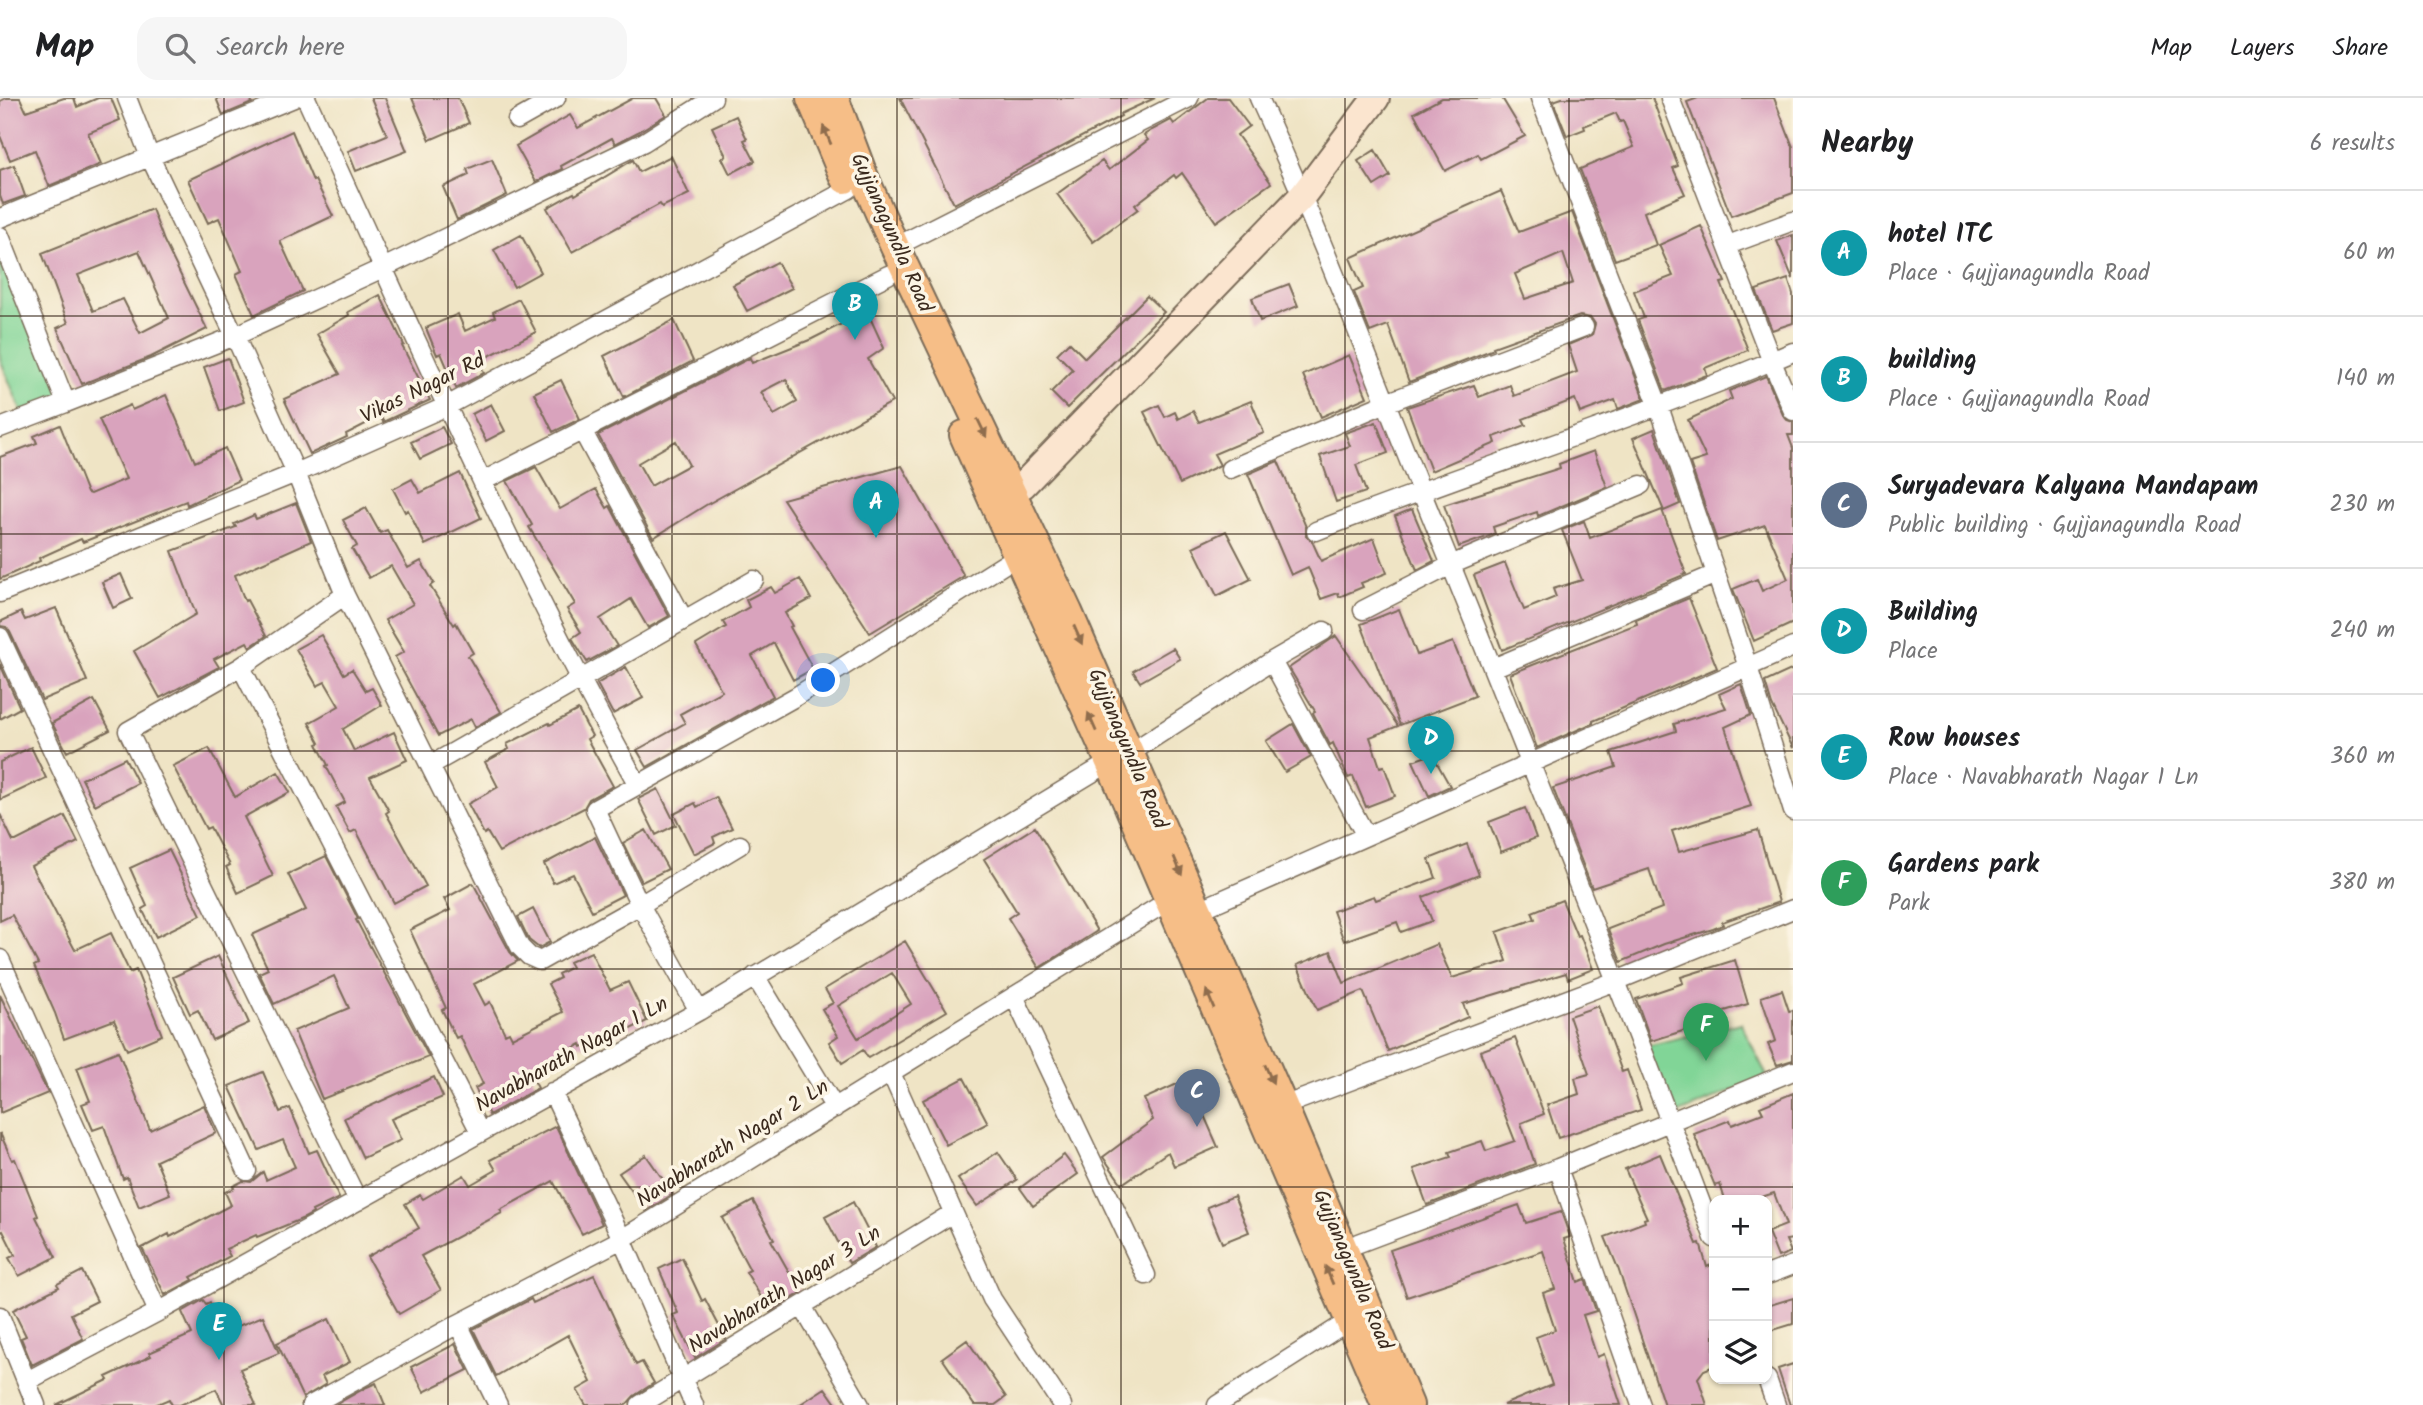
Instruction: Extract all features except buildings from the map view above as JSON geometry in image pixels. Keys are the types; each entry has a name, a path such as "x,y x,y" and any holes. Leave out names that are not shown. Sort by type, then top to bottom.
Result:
{"main road":[{"name":"Gujjanagundla Road","path":"811,98 888,275 1004,498 1019,555 1197,911 1283,1106 1343,1249 1358,1315 1386,1405"},
{"name":"Gujjanagundla Road","path":"834,98 863,175 1120,758 1168,901 1358,1315 1409,1405"}],"street":[{"path":"127,98 149,157 235,336 296,473 345,595 520,947 528,956 540,961 740,845"},
{"path":"0,218 294,98"},
{"path":"306,98 483,481 579,679 638,785"},
{"path":"517,120 556,98"},
{"path":"0,428 235,336 383,268 644,142 713,98"},
{"path":"895,247 1189,98"},
{"path":"1259,98 1303,195 1453,564 1709,1224"},
{"path":"1004,498 1023,485 1303,195 1376,98"},
{"path":"1670,98 1793,411"},
{"path":"1545,100 1659,407 1748,667 1793,811"},
{"name":"Vikas Nagar Rd","path":"0,593 296,473 447,406 849,189"},
{"path":"1728,245 1793,221"},
{"path":"0,236 66,403"},
{"path":"483,481 888,275"},
{"path":"1230,469 1386,403 1584,327"},
{"path":"1316,531 1421,490 1659,407 1793,352"},
{"path":"582,430 684,620"},
{"path":"1363,610 1453,564 1641,485"},
{"path":"699,1011 640,905 595,809 795,697 1019,555"},
{"path":"1493,668 1716,574"},
{"path":"431,765 754,580"},
{"path":"345,595 240,667 128,732 358,1201"},
{"name":"Navabharath Nagar 1 Ln","path":"27,1381 158,1312 699,1011 1120,758 1272,660 1324,631"},
{"path":"0,637 247,1171"},
{"path":"1197,911 1793,647"},
{"path":"1272,660 1366,836"},
{"path":"240,667 480,1132"},
{"name":"Navabharath Nagar 2 Ln","path":"311,1405 622,1238 1168,901"},
{"path":"1283,1106 1616,981 1793,909"},
{"path":"0,958 158,1312"},
{"path":"755,976 835,1108"},
{"path":"1014,996 1146,1275"},
{"path":"1343,1249 1558,1168 1793,1072"},
{"path":"891,1073 992,1299 1062,1405"},
{"path":"552,1092 622,1238 694,1405"},
{"path":"1558,1168 1641,1405"},
{"name":"Navabharath Nagar 3 Ln","path":"640,1405 953,1213"},
{"path":"1772,1273 1793,1265"},
{"path":"802,1306 860,1405"},
{"path":"1217,1405 1358,1315"},
{"path":"0,1316 36,1405"},
{"path":"458,1324 498,1405"},
{"path":"1769,1384 1776,1405"}],"green space":[{"path":"0,236 66,403 24,418 0,359"},
{"path":"1741,1023 1767,1076 1673,1116 1646,1046"}],"place":[{"name":"building","path":"855,340"},
{"name":"hotel ITC","path":"876,538"},
{"name":"Building","path":"1431,774"},
{"name":"Gardens park","path":"1706,1061"},
{"name":"Suryadevara Kalyana Mandapam","path":"1197,1127"},
{"name":"Row houses","path":"219,1360"}]}
